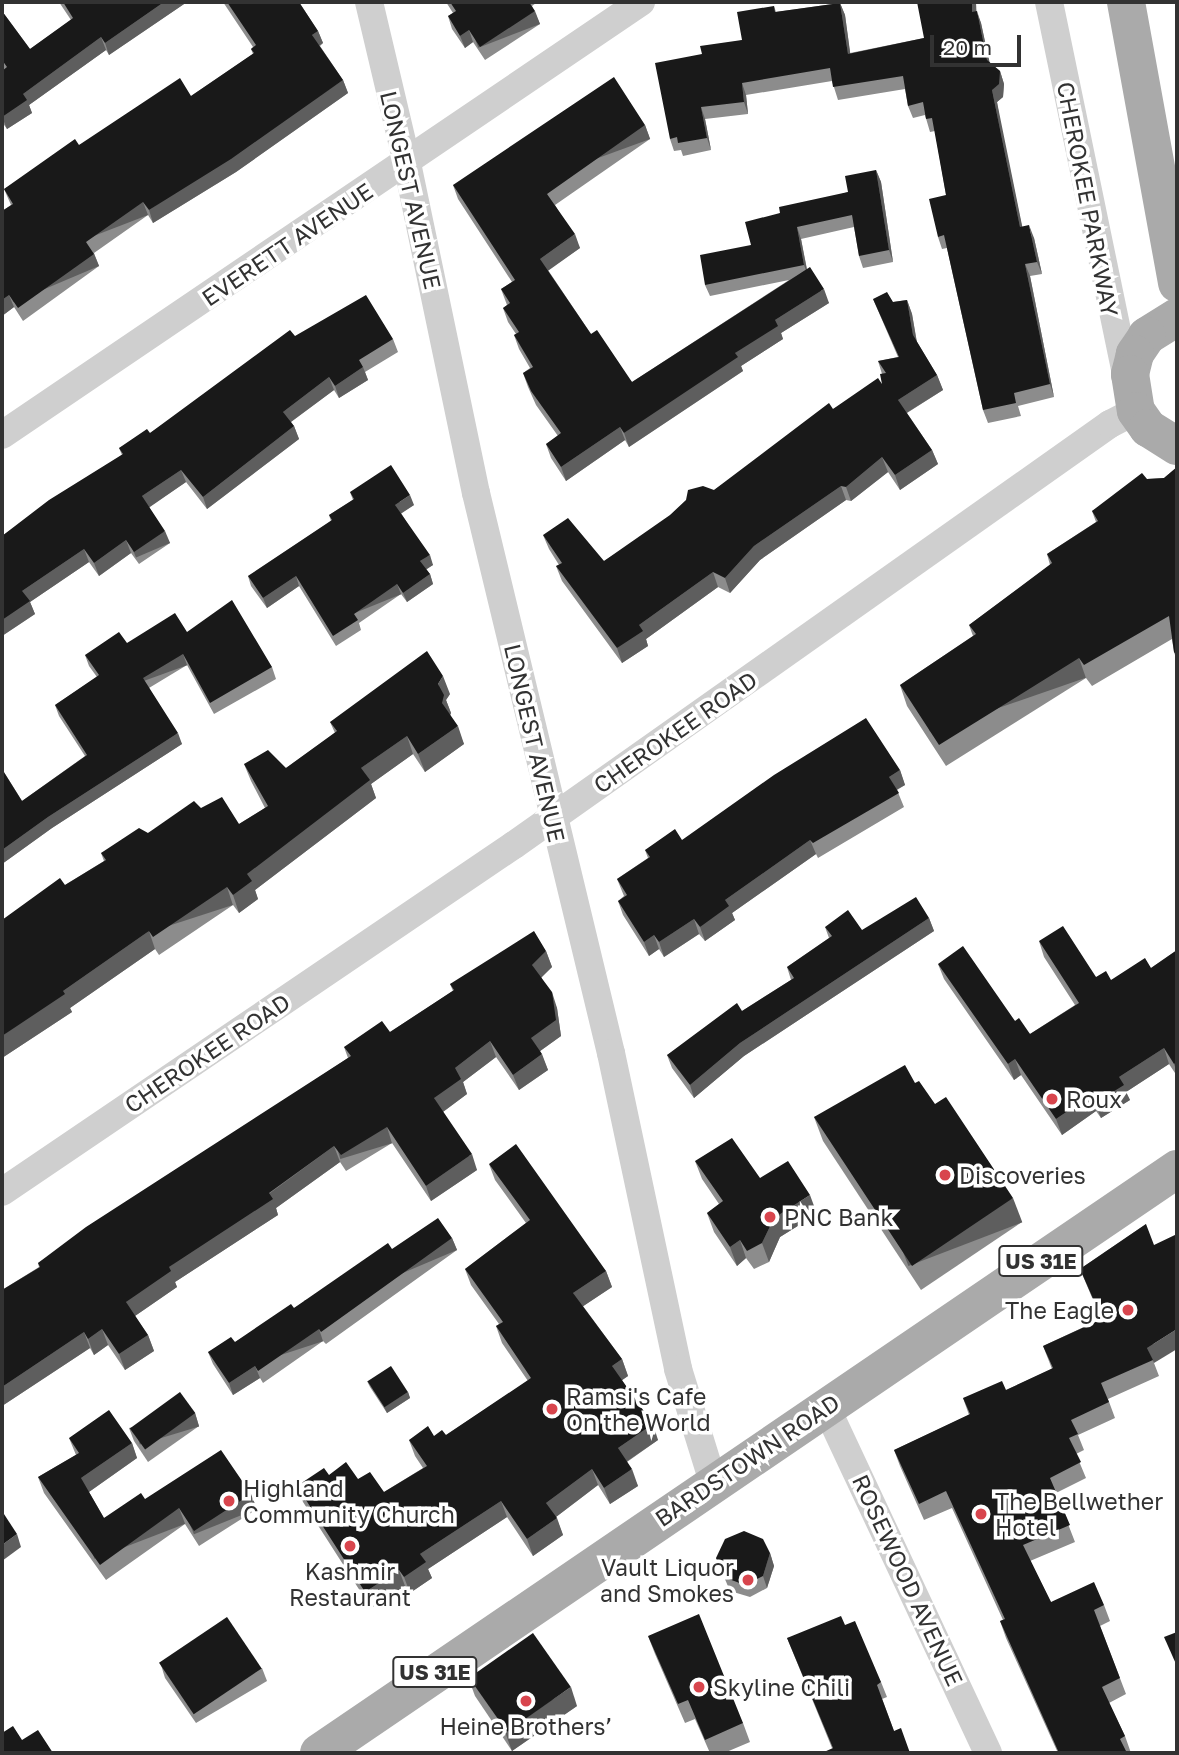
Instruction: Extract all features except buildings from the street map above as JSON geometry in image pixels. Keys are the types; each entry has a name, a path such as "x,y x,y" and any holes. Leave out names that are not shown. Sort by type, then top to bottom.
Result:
{"main road":[{"path":"1126,2 1177,283"},
{"name":"CHEROKEE PARKWAY","path":"1134,403 1135,354 1147,336 1177,317"},
{"path":"1134,403 1148,428 1177,446"},
{"name":"BARDSTOWN ROAD","path":"319,1753 713,1482 1177,1169"}],"street":[{"name":"LONGEST AVENUE","path":"369,2 407,163 476,493 611,1053 678,1369 713,1482"},
{"name":"EVERETT AVENUE","path":"2,435 641,2"},
{"name":"CHEROKEE PARKWAY","path":"1049,2 1112,321 1134,403"},
{"name":"CHEROKEE ROAD","path":"2,1192 553,818 1099,432 1134,403"},
{"name":"ROSEWOOD AVENUE","path":"826,1407 988,1753"}],"place":[{"name":"Roux","path":"1052,1099"},
{"name":"Discoveries","path":"945,1175"},
{"name":"PNC Bank","path":"770,1217"},
{"name":"The Eagle","path":"1128,1310"},
{"name":"Ramsi's Cafe On the World","path":"552,1409"},
{"name":"Highland Community Church","path":"229,1501"},
{"name":"The Bellwether Hotel","path":"981,1514"},
{"name":"Kashmir Restaurant","path":"350,1546"},
{"name":"Vault Liquor and Smokes","path":"748,1580"},
{"name":"Skyline Chili","path":"699,1687"},
{"name":"Heine Brothers’","path":"526,1701"}]}
